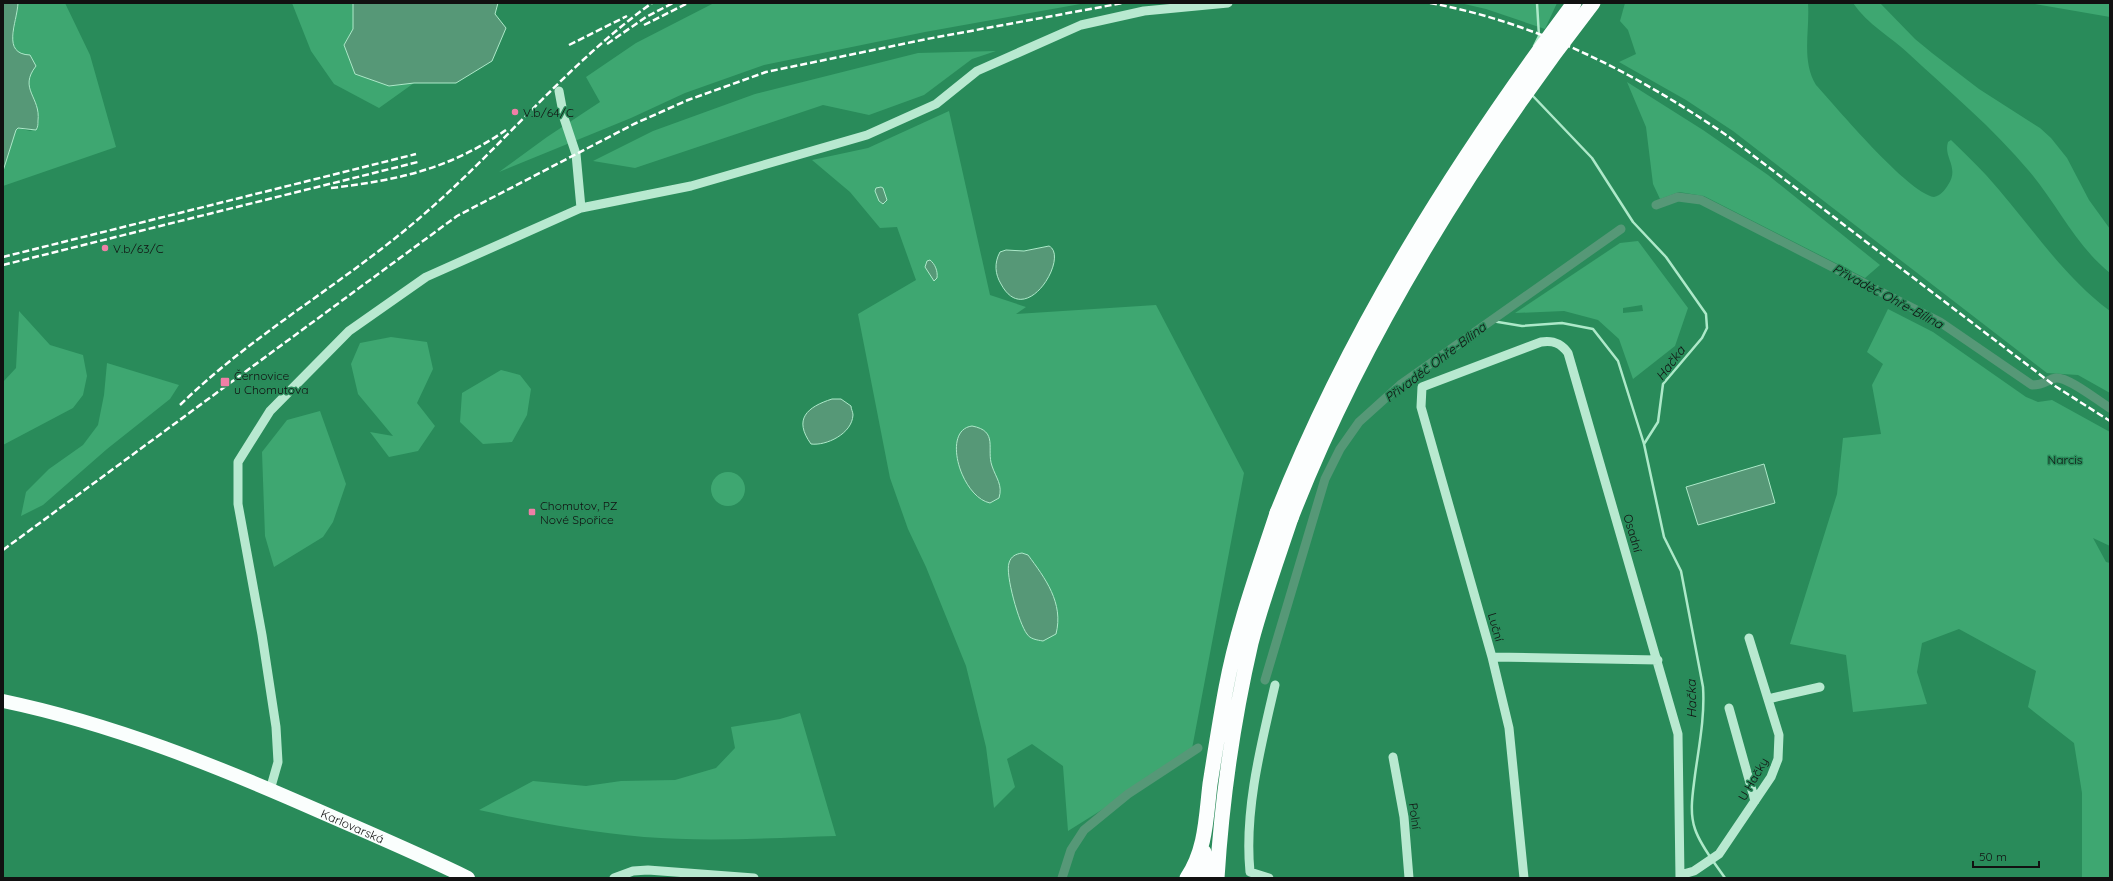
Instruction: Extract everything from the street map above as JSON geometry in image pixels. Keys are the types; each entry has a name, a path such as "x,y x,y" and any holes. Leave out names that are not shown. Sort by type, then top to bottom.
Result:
{"highway":[{"path":"1188,878 1199,856 1205,827 1226,687 1248,599 1277,513 1307,441 1383,292 1462,162 1520,77 1574,3"},
{"path":"1217,878 1218,850 1224,790 1242,684 1261,608 1291,518 1320,448 1353,380 1393,305 1430,241 1474,170 1523,98 1593,3"},
{"path":"1203,878 1205,827"},
{"path":"1218,850 1222,878"}],"main road":[{"name":"Karlovarská","path":"3,701 37,708 146,741 270,790 468,878"}],"street":[{"path":"270,790 278,762 276,727 262,635 238,504 238,462 270,411 349,331 426,277 581,208 691,186 867,135 936,104 977,72 1081,25 1144,11 1228,3"},
{"path":"559,91 564,118 576,154 581,208"},
{"name":"Osadní","path":"1422,387 1541,342 1550,341 1564,348 1568,353 1658,660 1678,734 1680,877"},
{"name":"Luční","path":"1422,387 1421,407 1492,657 1509,728 1524,878"},
{"name":"U Hačky","path":"1680,877 1694,871 1719,854 1771,776 1778,759 1779,735 1749,638"},
{"path":"1492,657 1658,660"},
{"path":"1269,878 1250,872 1248,854 1254,792 1263,737 1275,685"},
{"path":"1768,699 1820,687"},
{"path":"1729,708 1755,801"},
{"name":"Polní","path":"1393,757 1404,817 1409,878"},
{"path":"614,878 632,871 648,870 754,878"}],"green space":[{"path":"18,3 65,3 90,55 116,147 3,186 3,170 16,130 18,128 30,131 38,128 39,116 28,83 29,75 23,55 16,52 12,44"},
{"path":"292,3 353,3 353,29 344,45 355,74 389,86 414,83 379,108 334,84 311,51"},
{"path":"714,3 1086,3 925,32 764,65 685,93 631,118 499,172 547,137 600,102 586,77 636,43"},
{"path":"1460,3 1557,3 1545,29 1486,9"},
{"path":"1625,3 1808,3 1807,55 1811,75 1816,85 1873,148 1908,181 1922,192 1934,197 1944,191 1951,179 1952,168 1947,148 1948,142 1951,140 1986,175 2075,281 2110,311 2110,393 2078,375 2047,373 1733,131 1686,100 1619,62 1636,54 1628,30 1620,21"},
{"path":"1853,3 1880,3 1915,39 1932,53 1979,89 2040,128 2051,138 2067,158 2089,200 2110,229 2110,273 2076,237 2029,171 2001,140 1909,54 1872,24"},
{"path":"2029,3 2110,3 2110,17"},
{"path":"996,51 972,59 924,95 869,115 823,105 635,168 593,161 653,131 755,94 918,53"},
{"path":"1627,82 1703,130 1768,175 1880,265 1865,278 1704,196 1679,192 1660,199 1653,184 1646,127"},
{"path":"949,111 990,295 1026,307 1016,314 1156,305 1244,473 1191,754 1068,831 1063,766 1032,744 1007,759 1015,787 994,808 986,747 966,666 926,567 908,529 890,478 858,314 916,280 897,227 880,228 850,192 812,160 868,148"},
{"path":"1638,241 1688,308 1675,346 1633,379 1619,339 1598,320 1564,311 1515,313 1620,243","holes":["1642,305 1643,311 1623,313 1623,308"]},
{"name":"Narcis","path":"1888,309 1933,332 2026,397 2038,402 2052,400 2110,432 2110,546 2093,538 2106,562 2110,563 2110,878 2082,878 2082,793 2074,743 2028,707 2036,671 1959,629 1922,643 1917,672 1927,704 1853,712 1846,655 1790,644 1837,494 1843,438 1881,434 1872,385 1883,364 1867,352"},
{"path":"19,311 50,345 83,355 87,376 83,395 73,408 3,445 3,382 16,368"},
{"path":"391,337 427,342 433,369 417,403 435,426 418,451 389,457 370,432 393,436 358,394 351,364 360,343"},
{"path":"107,363 179,385 170,399 107,449 43,505 21,516 26,492 49,469 83,445 98,425 104,395"},
{"path":"501,370 520,375 531,389 527,415 512,442 483,444 460,422 462,393"},
{"path":"320,411 346,484 333,522 323,537 274,567 265,536 262,452 287,420"},
{"path":"728,472 734,473 740,477 744,483 744,495 740,501 734,505 728,506 722,505 716,501 712,495 711,489 712,483 716,477 722,473"},
{"path":"800,713 836,836 764,839 644,837 561,826 479,810 533,781 586,786 621,781 675,780 716,768 735,748 731,727 780,719"}],"shaded area":[{"path":"3,3 18,3 13,43 16,49 21,53 30,55 36,66 29,81 31,93 38,113 38,125 36,130 18,128 16,130 3,171"},
{"path":"353,3 498,3 495,14 506,28 492,61 456,83 414,83 389,86 355,74 344,45 353,29"},
{"path":"876,188 883,188 887,200 883,204 879,201 875,191"},
{"path":"1049,246 1054,252 1054,263 1050,275 1042,286 1033,295 1022,299 1011,296 1001,284 996,272 996,264 1000,252 1006,250 1024,251"},
{"path":"930,260 937,270 937,278 934,281 925,267 927,261"},
{"path":"832,399 841,399 851,406 853,415 852,422 843,433 831,441 811,444 803,428 805,415 816,406"},
{"path":"972,426 980,428 989,436 992,466 1000,489 999,498 990,503 980,498 971,489 963,477 958,464 956,451 958,439 963,430"},
{"path":"1764,464 1775,503 1698,525 1686,487"},
{"path":"1022,553 1028,555 1041,573 1055,601 1058,623 1056,634 1043,641 1036,640 1028,636 1020,620 1011,588 1008,569 1009,563 1014,556"}],"waterway":[{"name":"Hačka","path":"1534,46 1539,36 1537,3"},
{"name":"Hačka","path":"1531,94 1592,158 1633,222 1666,257 1706,314 1707,328 1702,338 1663,384 1658,422 1644,444 1664,537 1681,571 1703,687 1700,742 1693,788 1693,822 1698,836 1708,855 1725,878"},
{"name":"Přivaděč Ohře-Bílina","path":"1656,205 1678,197 1701,200 1940,322 2032,385 2040,384 2056,378 2062,379 2076,385 2110,408"},
{"name":"Přivaděč Ohře-Bílina","path":"1265,680 1325,479 1340,449 1359,422 1400,385 1621,229"},
{"path":"1492,321 1522,326 1562,323 1593,329 1618,361 1644,444"},
{"name":"Přivaděč Ohře-Bílina","path":"1062,878 1071,850 1084,830 1128,794 1198,748"}],"railway":[{"path":"180,405 239,354 363,263 423,215 480,162 591,52 652,3"},
{"path":"607,44 646,17 673,3"},
{"path":"644,25 688,3"},
{"path":"3,550 457,216 634,124 688,100 766,72 927,39 1123,3"},
{"path":"1430,3 1470,12 1549,38 1587,54 1624,73 1695,114 1729,137 2055,386 2110,421"},
{"path":"569,45 627,16"},
{"path":"331,188 379,181 423,171 464,154 506,130"},
{"path":"3,257 416,154"},
{"path":"3,265 418,162"}],"place":[{"name":"V.b/64/C","path":"515,112"},
{"name":"V.b/63/C","path":"105,248"},
{"name":"Černovice u Chomutova","path":"225,382"},
{"name":"Chomutov, PZ Nové Spořice","path":"532,512"}]}
